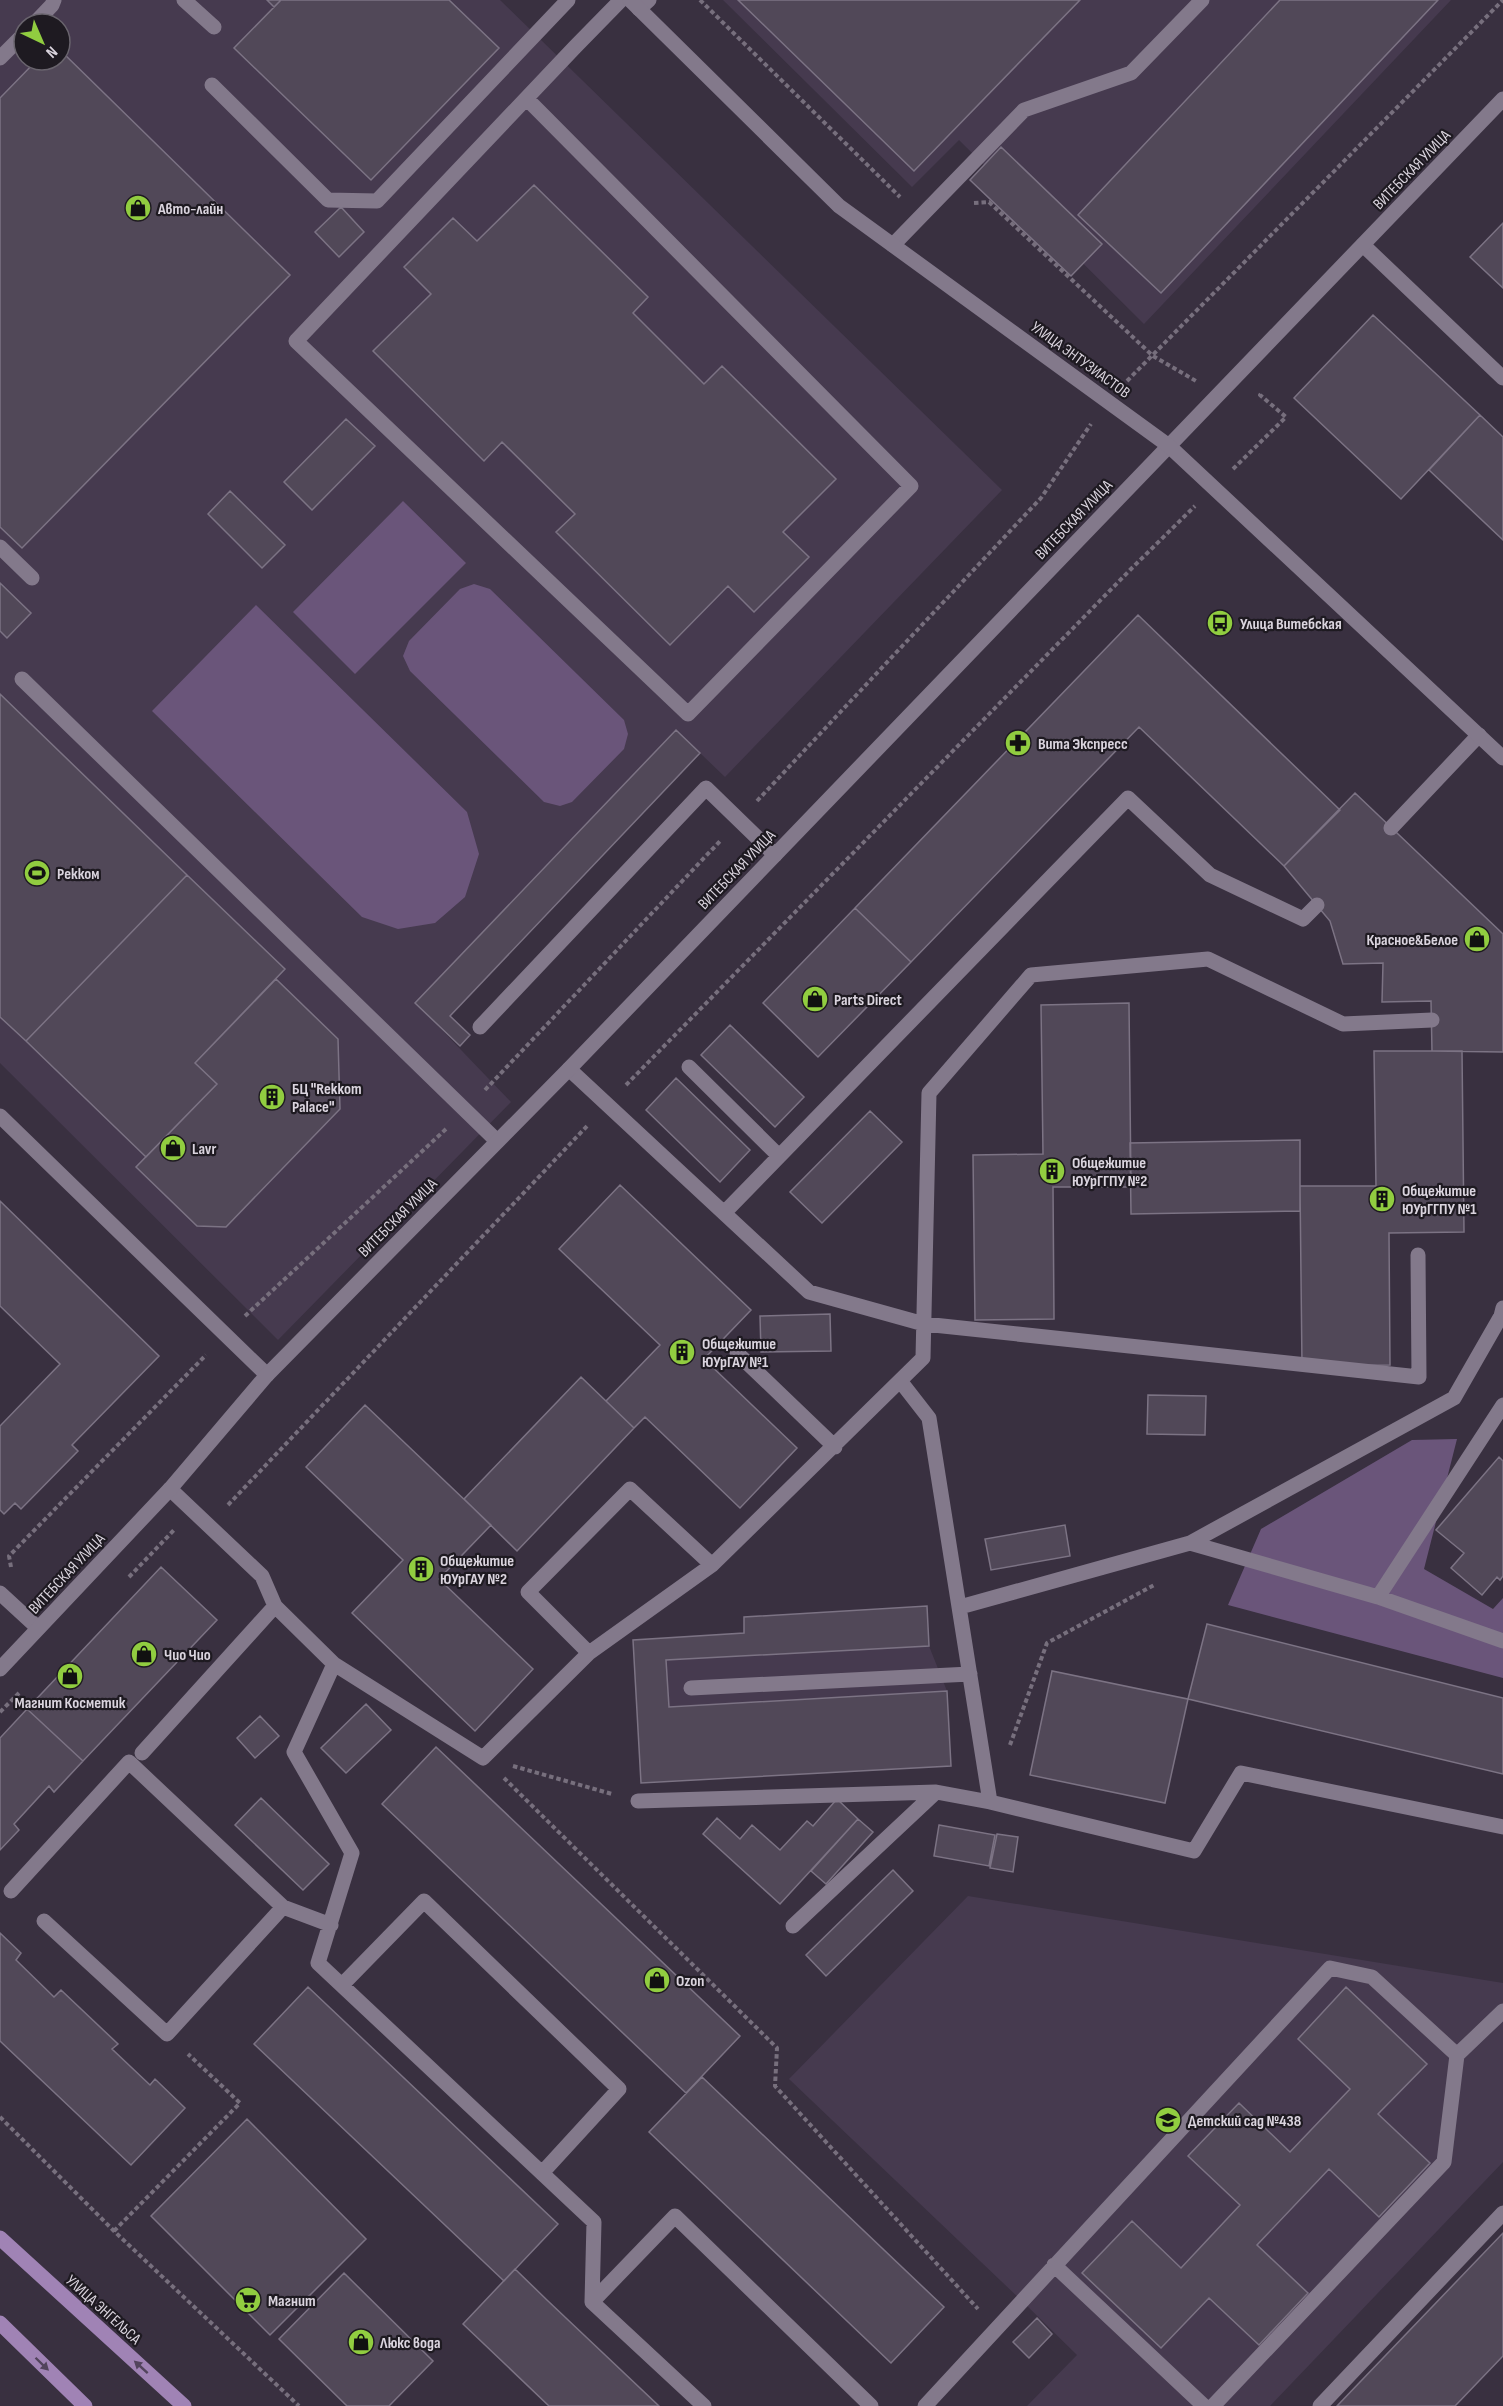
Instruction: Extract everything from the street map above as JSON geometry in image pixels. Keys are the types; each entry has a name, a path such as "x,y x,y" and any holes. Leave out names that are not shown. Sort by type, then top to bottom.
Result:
{"main road":[{"name":"УЛИЦА ЭНГЕЛЬСА","path":"0,2238 184,2406"},
{"path":"0,2323 85,2406"}],"street":[{"path":"45,12 54,0"},
{"path":"184,0 214,27"},
{"path":"212,85 328,200 377,201 568,0"},
{"path":"526,99 911,486 688,714 296,341 526,99 621,0"},
{"path":"893,245 1024,110 1131,73 1202,0"},
{"name":"УЛИЦА ЭНТУЗИАСТОВ","path":"639,3 839,206 1169,446 1503,758"},
{"path":"0,58 12,46"},
{"name":"ВИТЕБСКАЯ УЛИЦА","path":"0,1669 170,1489 267,1375 569,1069 1503,99"},
{"path":"1363,245 1503,378"},
{"path":"0,547 32,578"},
{"path":"22,679 497,1141"},
{"path":"1391,828 1479,735"},
{"path":"480,1027 706,788 775,855"},
{"path":"724,1213 1128,798 1210,875 1303,919 1317,905"},
{"path":"170,1489 262,1576 275,1606 334,1664 483,1758 589,1653 712,1565 835,1447 923,1358 929,1093 1031,975 1208,958 1343,1024 1432,1020"},
{"path":"689,1067 779,1156"},
{"path":"569,1069 809,1292 924,1324 1419,1377 1418,1255"},
{"path":"0,1116 267,1375"},
{"path":"960,1607 1190,1543 1454,1398 1502,1314"},
{"path":"737,1353 835,1447"},
{"path":"901,1382 929,1418 990,1802"},
{"path":"1378,1597 1503,1405"},
{"path":"589,1653 528,1592 630,1489 712,1565"},
{"path":"1190,1543 1378,1597 1503,1641"},
{"path":"0,1593 38,1628"},
{"path":"142,1753 275,1606"},
{"path":"334,1664 294,1752 352,1853 318,1963 594,2222 592,2302 704,2406"},
{"path":"691,1688 970,1674"},
{"path":"11,1891 129,1762 283,1907 331,1924"},
{"path":"638,1801 936,1792 990,1802 1194,1851 1241,1773 1503,1827"},
{"path":"793,1926 936,1792"},
{"path":"342,1985 424,1901 619,2089 542,2173"},
{"path":"45,1921 167,2034 283,1907"},
{"path":"934,2403 1054,2265 1330,1968 1372,1977 1457,2055"},
{"path":"1213,2406 1444,2162 1457,2055 1503,2011"},
{"path":"1320,2406 1503,2213"},
{"path":"592,2302 675,2217 871,2406"},
{"path":"1054,2265 1204,2406"}],"path":[{"path":"1251,452 1274,428"},
{"path":"1009,1749 1047,1643 1157,1583"},
{"path":"483,1758 638,1801"},
{"path":"483,1758 777,2048 775,2086 996,2330"},
{"path":"114,2231 240,2103 167,2034"},
{"path":"0,2117 114,2231 299,2406"}],"shaded area":[{"path":"0,0 500,0 1002,490 725,777 676,730 416,1003 511,1102 278,1340 0,1063"},
{"path":"723,0 1451,0 1144,324 959,140 912,187"},
{"path":"403,501 466,563 355,674 293,612"},
{"path":"474,584 490,589 624,720 628,734 624,749 572,802 560,806 544,802 410,671 403,656 409,641 460,589"},
{"path":"256,605 467,812 479,854 465,897 435,923 398,929 362,917 152,711"},
{"path":"1457,1439 1424,1569 1493,1609 1503,1598 1503,1678 1228,1605 1261,1529 1412,1440"},
{"path":"927,1606 929,1646 947,1691 951,1766 641,1783 633,1640 744,1633 744,1617"},
{"name":"Детский сад №438","path":"968,1896 1503,1983 1503,2162 1270,2406 1027,2406 1077,2355 789,2079"}],"building":[{"path":"267,0 281,0 274,7"},
{"path":"281,0 449,0 499,48 371,180 234,48"},
{"path":"738,0 1080,0 914,171"},
{"path":"1280,0 1438,0 1161,293 1078,215"},
{"path":"72,62 290,275 22,548 0,527 0,98 25,72 72,72"},
{"path":"1001,147 1102,244 1071,276 970,180"},
{"path":"534,185 648,297 633,313 704,384 722,366 836,479 783,532 809,557 754,612 728,586 670,645 556,532 575,514 502,442 484,461 373,351 431,294 404,267 453,218 477,241"},
{"path":"341,207 364,232 339,257 315,232"},
{"path":"1503,223 1503,288 1470,257"},
{"path":"1373,315 1480,415 1401,499 1294,398"},
{"path":"1480,415 1503,437 1503,540 1429,470"},
{"path":"346,419 375,446 312,510 284,482"},
{"path":"230,491 285,545 262,568 208,514"},
{"path":"0,583 31,613 7,638 0,631"},
{"path":"1138,615 1340,810 1284,866 1139,727 911,962 855,908"},
{"path":"0,694 187,875 26,1041 0,1017"},
{"path":"676,730 700,753 450,1016 470,1035 460,1046 415,1003"},
{"path":"1355,793 1503,934 1503,1052 1432,1051 1431,1001 1382,1002 1383,963 1343,964 1330,921 1284,866"},
{"path":"187,875 285,969 195,1063 217,1084 146,1157 26,1041"},
{"path":"855,908 911,962 818,1057 763,1003"},
{"name":"БЦ \"Rekkom Palace\"","path":"276,979 338,1039 340,1109 226,1227 197,1226 136,1167 217,1084 195,1063"},
{"name":"Общежитие ЮУрГГПУ №2","path":"1129,1003 1131,1187 1053,1187 1054,1319 975,1320 973,1155 1043,1154 1041,1005"},
{"path":"730,1025 804,1097 775,1127 701,1055"},
{"name":"Общежитие ЮУрГГПУ №1","path":"1374,1051 1462,1051 1464,1232 1389,1233 1390,1365 1302,1366 1300,1186 1376,1186"},
{"path":"676,1078 750,1150 720,1182 646,1110"},
{"path":"870,1111 902,1142 822,1223 790,1192"},
{"path":"1300,1140 1300,1211 1131,1214 1130,1143"},
{"name":"Общежитие ЮУрГАУ №1","path":"620,1185 751,1310 704,1359 797,1448 740,1508 645,1417 634,1428 606,1401 660,1345 559,1249"},
{"path":"0,1201 159,1356 72,1445 78,1451 21,1509 15,1503 4,1514 0,1510 0,1426 60,1364 0,1306"},
{"path":"830,1314 831,1351 761,1352 760,1316"},
{"path":"581,1377 634,1428 517,1551 464,1499"},
{"path":"1148,1395 1206,1396 1205,1435 1147,1434"},
{"name":"Общежитие ЮУрГАУ №2","path":"365,1405 491,1525 439,1579 533,1669 475,1731 352,1613 403,1560 306,1467"},
{"path":"1499,1457 1503,1461 1503,1576 1500,1580 1497,1577 1482,1595 1451,1568 1464,1553 1436,1530"},
{"path":"1065,1525 1070,1556 991,1570 985,1539"},
{"path":"161,1567 217,1620 83,1761 27,1709"},
{"path":"927,1606 929,1646 666,1660 669,1707 947,1691 951,1766 641,1783 633,1640 744,1633 744,1617"},
{"path":"1207,1624 1503,1698 1503,1774 1188,1699"},
{"path":"1052,1671 1188,1699 1165,1803 1030,1775"},
{"path":"366,1704 391,1730 346,1773 321,1748"},
{"path":"27,1709 83,1761 54,1792 49,1786 14,1824 19,1830 0,1850 0,1738"},
{"path":"260,1716 279,1736 255,1758 237,1738"},
{"path":"436,1747 740,2036 686,2093 382,1804"},
{"path":"261,1798 329,1864 303,1890 235,1825"},
{"path":"837,1799 858,1819 780,1904 703,1834 717,1818 740,1839 752,1825 780,1850 807,1821 813,1826"},
{"path":"858,1819 873,1832 826,1884 811,1871"},
{"path":"939,1825 995,1835 989,1866 934,1856"},
{"path":"997,1834 1018,1837 1013,1872 990,1868"},
{"path":"893,1870 913,1891 826,1976 806,1955"},
{"path":"0,1933 21,1953 16,1960 54,1997 61,1990 118,2044 112,2049 150,2085 155,2079 185,2108 131,2165 0,2041"},
{"path":"308,1987 558,2224 504,2281 254,2044"},
{"path":"1346,1987 1427,2064 1378,2114 1430,2163 1379,2217 1329,2169 1257,2245 1308,2293 1259,2345 1209,2298 1161,2348 1082,2273 1132,2221 1181,2268 1240,2205 1188,2156 1239,2103 1290,2152 1350,2089 1298,2039"},
{"path":"702,2077 944,2307 891,2363 649,2132"},
{"path":"247,2119 366,2239 270,2335 151,2216"},
{"path":"1503,2233 1503,2356 1455,2406 1337,2406"},
{"path":"515,2269 659,2406 549,2406 463,2324"},
{"path":"344,2273 433,2361 389,2406 347,2406 279,2339"},
{"path":"1037,2318 1052,2334 1029,2358 1013,2342"}],"place":[{"name":"Авто-лайн","path":"138,208"},
{"name":"Улица Витебская","path":"1220,623"},
{"name":"Вита Экспресс","path":"1018,743"},
{"name":"Рекком","path":"37,873"},
{"name":"Красное&Белое","path":"1477,939"},
{"name":"Parts Direct","path":"815,999"},
{"name":"БЦ \"Rekkom Palace\"","path":"272,1097"},
{"name":"Lavr","path":"173,1148"},
{"name":"Общежитие ЮУрГГПУ №2","path":"1052,1171"},
{"name":"Общежитие ЮУрГГПУ №1","path":"1382,1199"},
{"name":"Общежитие ЮУрГАУ №1","path":"682,1352"},
{"name":"Общежитие ЮУрГАУ №2","path":"421,1569"},
{"name":"Чио Чио","path":"144,1654"},
{"name":"Магнит Косметик","path":"70,1676"},
{"name":"Ozon","path":"657,1980"},
{"name":"Детский сад №438","path":"1168,2120"},
{"name":"Магнит","path":"248,2300"},
{"name":"Люкс вода","path":"361,2342"}]}
